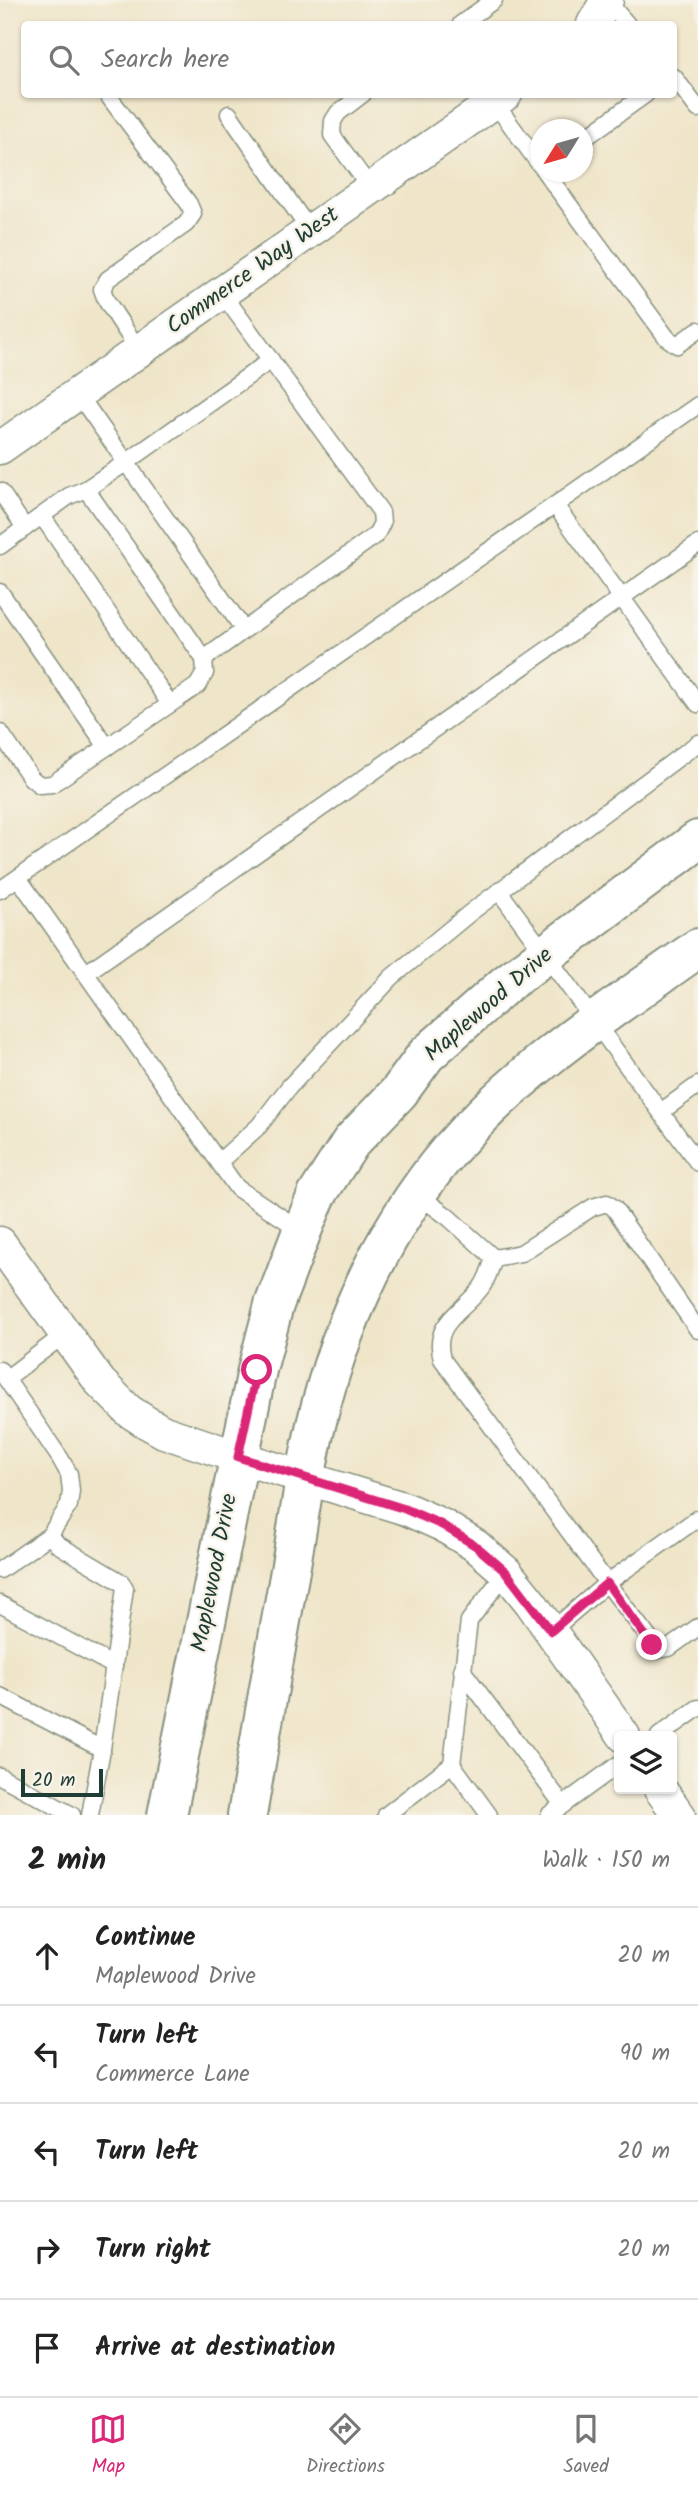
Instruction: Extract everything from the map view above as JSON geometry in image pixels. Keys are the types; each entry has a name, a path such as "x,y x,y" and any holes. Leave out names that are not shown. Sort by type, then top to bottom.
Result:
{"street":[{"name":"Commerce Way West","path":"0,448 500,98"},
{"name":"Maplewood Drive","path":"167,1815 257,1370 274,1305 317,1195 351,1142 399,1092 426,1055 506,984 698,840"},
{"path":"247,1815 315,1427 334,1358 351,1313 382,1249 417,1194 450,1151 499,1099 553,1053 698,948"},
{"path":"0,1243 100,1382 129,1411 163,1432 405,1509 442,1525 476,1546 506,1572 621,1731"},
{"path":"664,1794 679,1815"}],"lane":[{"path":"465,21 494,0"},
{"path":"602,9 622,21"},
{"path":"677,81 698,109"},
{"path":"110,98 189,204 192,214 186,224 108,279 102,289 106,300 139,351"},
{"path":"358,98 338,113 333,121 332,135 371,189"},
{"path":"500,98 530,147"},
{"path":"593,133 641,98"},
{"path":"229,114 310,231"},
{"path":"552,182 667,338 677,345 698,330"},
{"path":"204,659 376,535 382,523 381,512 222,293"},
{"path":"0,546 69,496 86,489 127,462 271,360"},
{"path":"78,394 244,630"},
{"path":"0,890 698,405"},
{"path":"0,732 31,778 40,785 52,784 197,686 205,673 204,659 86,489"},
{"path":"0,492 25,528"},
{"path":"555,505 698,705"},
{"path":"42,516 170,704"},
{"path":"86,973 698,544"},
{"path":"0,592 107,747"},
{"path":"220,1161 259,1126 289,1087 392,977 499,891 698,743"},
{"path":"19,879 237,1188 302,1231"},
{"path":"499,891 698,1163"},
{"path":"662,1111 698,1085"},
{"path":"417,1194 448,1217 494,1258"},
{"path":"494,1258 521,1253 593,1207 607,1203 614,1208 698,1330"},
{"path":"494,1258 483,1285 451,1319 441,1334 439,1348 442,1359 658,1650 669,1648 698,1627"},
{"path":"0,1570 50,1535 69,1505 69,1474 3,1374 65,1334"},
{"path":"551,1631 607,1583 698,1518"},
{"path":"50,1535 57,1544 121,1582 125,1588 90,1815"},
{"path":"489,1815 452,1764 469,1621 506,1572"},
{"path":"0,1604 114,1666"},
{"path":"462,1670 556,1810 614,1768"},
{"path":"0,1696 102,1749"},
{"path":"666,1731 698,1708"},
{"path":"386,1815 452,1764"},
{"path":"0,1776 72,1815"}],"route":[{"path":"257,1370 238,1457 405,1509 442,1525 476,1546 506,1572 551,1631 607,1583 652,1645"}]}
